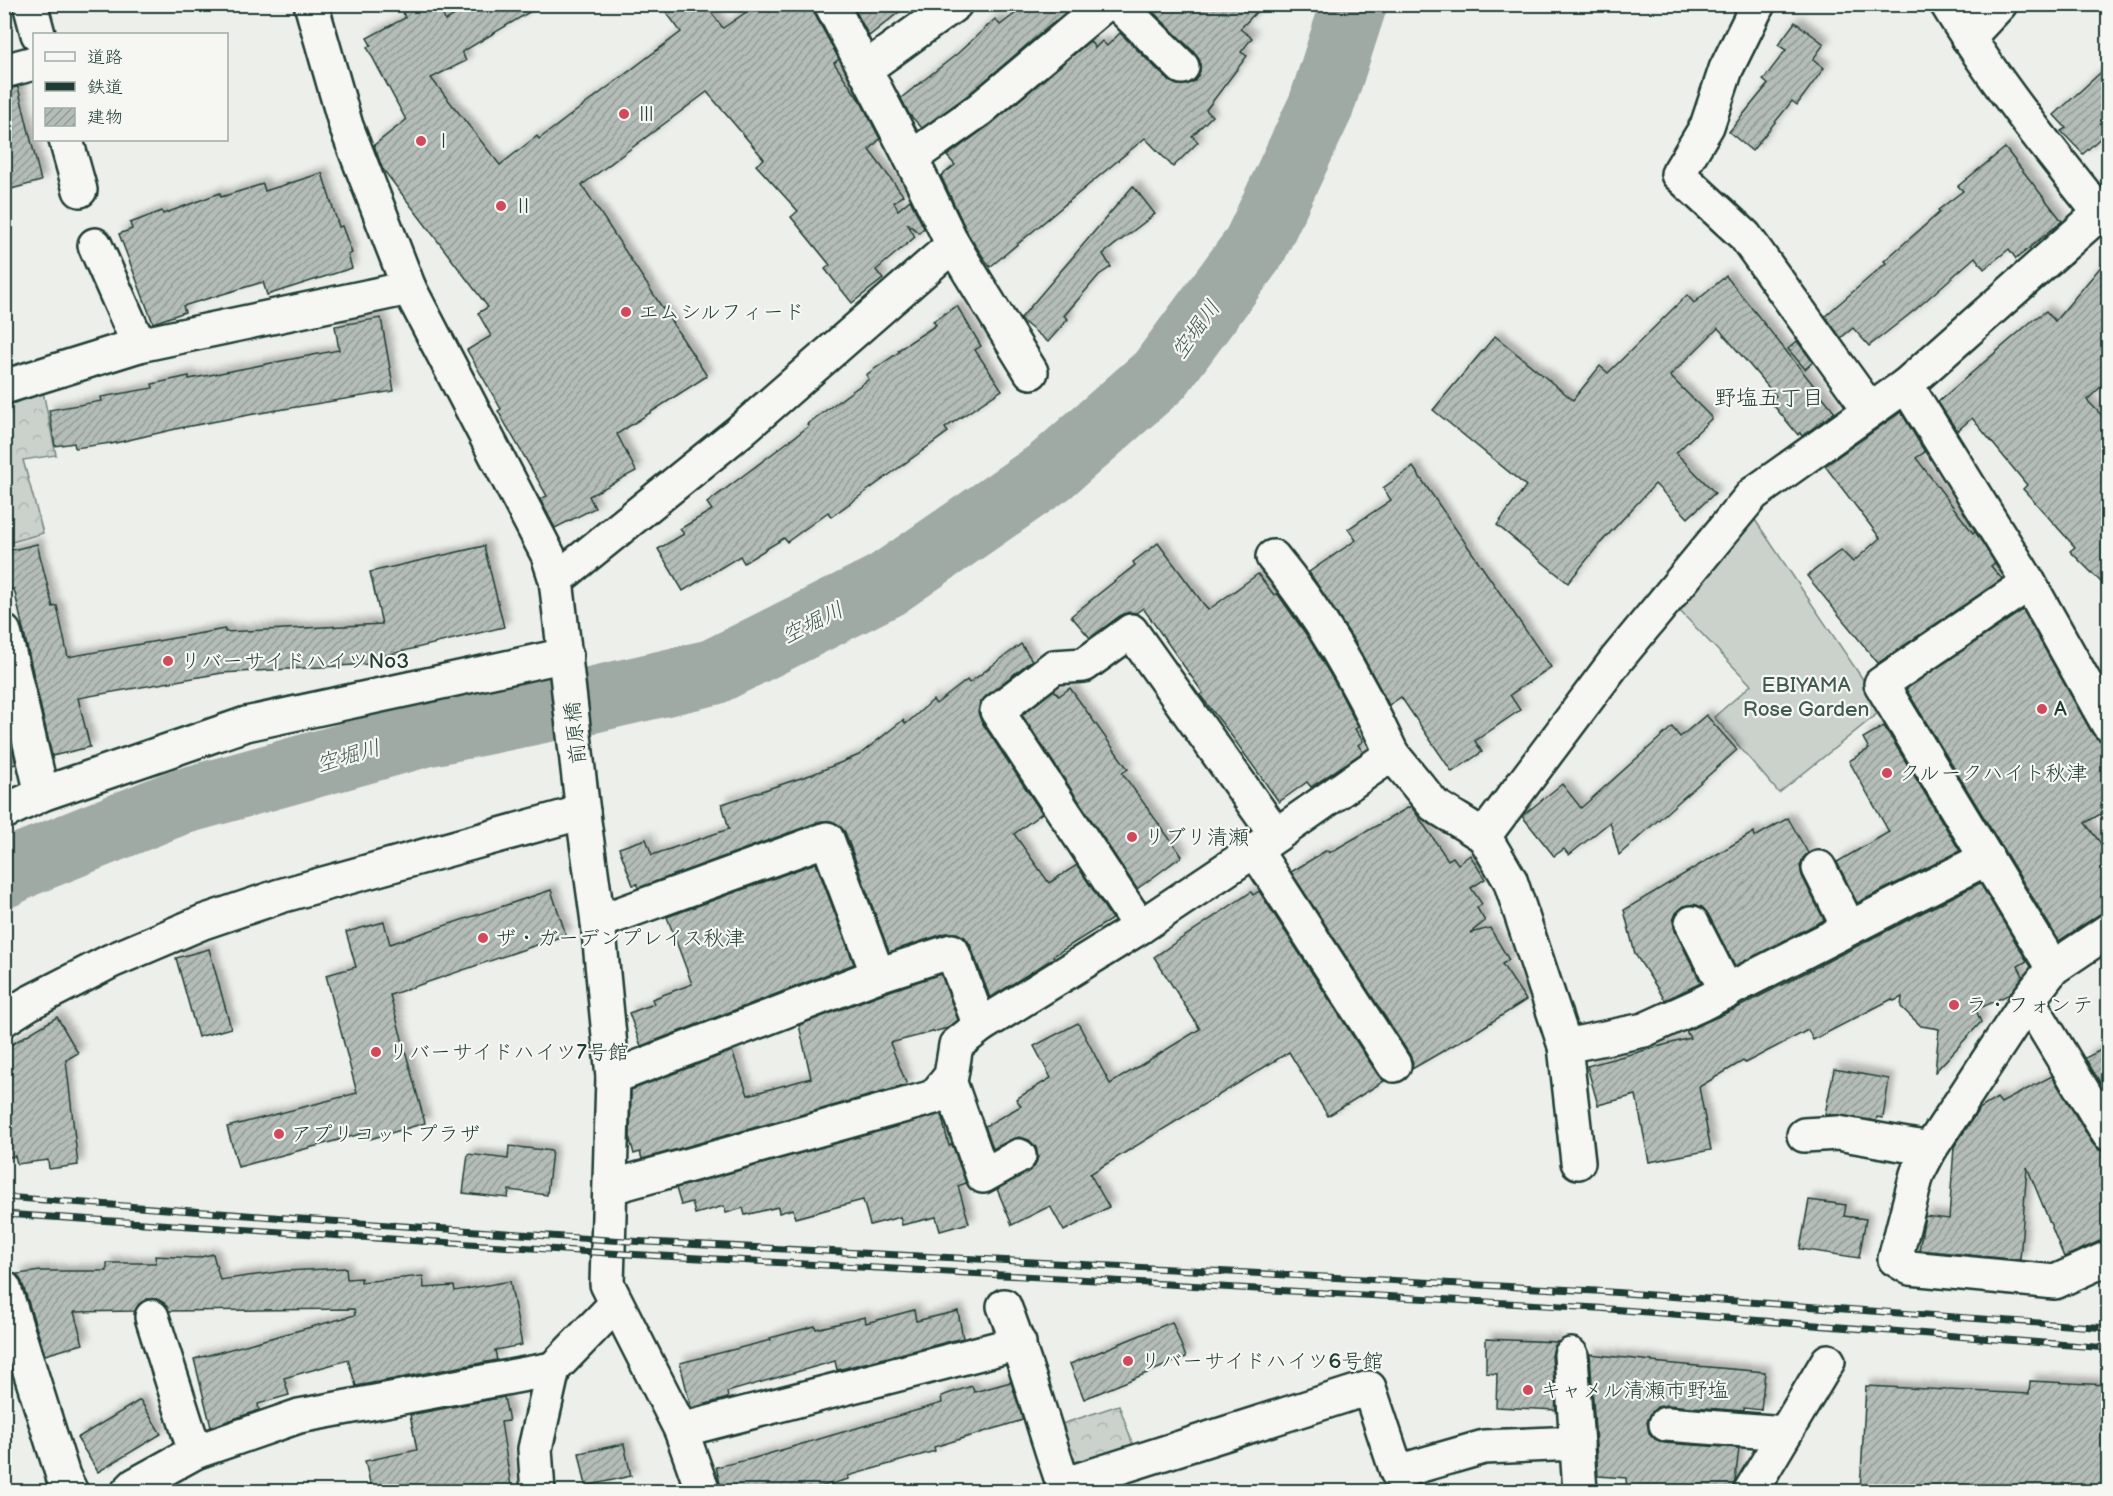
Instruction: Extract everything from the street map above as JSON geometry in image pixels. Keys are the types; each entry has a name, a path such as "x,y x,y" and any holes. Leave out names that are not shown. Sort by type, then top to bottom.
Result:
{"street":[{"path":"30,4 38,33"},
{"path":"831,4 866,69 953,245 1031,372"},
{"path":"866,69 955,4"},
{"path":"910,158 979,110 1106,4"},
{"path":"1118,4 1182,67"},
{"path":"1758,4 1726,69 1707,126 1678,174 1745,236 1870,411"},
{"path":"1484,836 1617,659 1753,494 1906,385 2104,215 2030,127 1947,4"},
{"path":"1968,38 2000,4"},
{"name":"前原橋","path":"320,7 346,126 409,288 548,555 556,580 598,922 613,1077 608,1284 681,1431 703,1491"},
{"path":"4,71 33,63"},
{"path":"66,141 80,190"},
{"path":"95,245 139,345"},
{"path":"556,580 739,432 953,245"},
{"path":"4,387 139,345 409,288"},
{"path":"1906,385 2029,583 2109,724"},
{"path":"1273,557 1339,651 1392,754 1434,805 1484,836 1510,880 1566,1046 1578,1162"},
{"path":"2029,583 1881,684 2053,968"},
{"path":"1140,927 997,711 1054,667 1084,665 1131,631 1266,843 1394,1065"},
{"path":"4,632 42,794"},
{"path":"4,812 42,794 246,724 566,655"},
{"path":"610,1187 934,1097 951,1076 956,1045 980,1026 1140,927 1266,843 1392,754"},
{"path":"4,1019 29,1003 111,961 203,922 280,896 583,812"},
{"path":"598,922 826,839 878,975"},
{"path":"1566,1046 1644,1030 1727,992 1988,858"},
{"path":"1820,868 1849,928"},
{"path":"1692,924 1727,992"},
{"path":"2109,931 2053,968 2028,1000 1930,1149 1917,1174 1895,1259 1910,1268 2055,1282 2109,1258"},
{"path":"613,1077 878,975 952,951 980,1026"},
{"path":"2028,1000 2109,1132"},
{"path":"948,1080 983,1176 1019,1156"},
{"path":"1804,1135 1838,1133 1930,1149"},
{"path":"4,1288 63,1476 71,1491"},
{"path":"538,1491 535,1449 553,1369 616,1304"},
{"path":"1005,1306 1065,1488 1369,1388 1397,1472 1484,1447 1577,1443"},
{"path":"152,1317 195,1452"},
{"path":"681,1431 1018,1343"},
{"path":"1571,1355 1580,1491"},
{"path":"1750,1491 1828,1361"},
{"path":"128,1491 195,1452 299,1416 553,1369"},
{"path":"1666,1424 1785,1433"}],"green space":[{"path":"40,377 56,455 23,460 43,533 5,544 5,387"},
{"name":"EBIYAMA Rose Garden","path":"1751,514 1883,709 1779,793 1714,717 1751,685 1677,608"},
{"path":"1119,1405 1139,1462 1063,1485 1044,1430"}],"building":[{"path":"400,4 440,4 445,21 472,4 543,4 462,52 466,61 431,78 500,165 537,136 539,139 681,32 660,4 705,4 723,28 758,4 812,4 814,13 839,59 834,63 862,104 880,139 869,150 903,195 894,202 898,210 910,200 924,228 919,233 907,223 915,237 876,270 883,279 852,303 825,269 830,265 791,217 798,211 756,165 764,159 707,92 582,185 707,376 617,434 636,471 589,496 595,508 555,528 540,499 547,496 498,411 501,409 467,350 491,336 478,313 488,307 382,168 374,145 406,120 367,47 371,45 367,38 405,18"},
{"path":"852,4 909,4 869,36"},
{"path":"1028,4 1059,4 1066,12 968,95 922,128 909,114 901,98 957,54 995,19 1000,25"},
{"path":"1148,4 1264,4 1240,29 1252,38 1241,52 1247,56 1206,110 1212,116 1192,136 1198,142 1173,167 1145,138 990,267 969,236 941,176 955,165 947,156 991,124 1090,41 1095,48 1102,41 1107,46 1120,33 1169,81 1177,85 1186,85 1195,81 1200,71 1200,61 1196,54 1147,6"},
{"path":"1795,22 1824,44 1813,59 1824,68 1797,105 1792,101 1752,151 1729,132 1768,84 1763,80 1786,50 1778,45"},
{"path":"2109,65 2109,130 2083,154 2061,131 2066,128 2054,115"},
{"path":"18,87 41,181 4,191 4,89"},
{"path":"2005,148 2062,221 2016,259 2009,249 1984,269 1975,257 1915,310 1869,346 1853,328 1841,338 1825,316 1886,263 1884,261 1940,212 1938,210 1963,191 1958,186"},
{"path":"322,173 339,227 342,226 352,253 348,255 352,268 267,295 263,282 183,306 185,312 153,323 119,234 132,229 130,223 162,211 163,214 220,193 221,197 263,184 265,191"},
{"path":"1133,186 1155,214 1103,254 1111,267 1099,275 1064,316 1068,319 1048,342 1020,319"},
{"path":"2109,257 2109,379 2087,400 2109,423 2109,590 2070,551 2075,547 2023,489 2027,485 1972,418 1957,431 1938,402 2046,311 2055,321"},
{"path":"1726,276 1835,412 1802,436 1800,433 1798,435 1770,401 1776,396 1718,328 1670,376 1712,418 1676,453 1715,493 1688,518 1655,484 1597,547 1568,583 1497,525 1526,486 1433,410 1495,336 1573,400 1600,366 1608,373 1687,295 1694,303"},
{"path":"957,306 981,346 975,350 1002,390 945,428 948,432 831,517 828,512 787,542 784,538 744,563 740,556 683,591 658,549 684,534 680,529 712,510 707,503 809,426 807,424 869,379 866,375 936,325 933,321"},
{"path":"381,318 394,391 254,414 111,444 75,448 74,443 55,446 49,410 102,401 101,397 153,388 152,384 189,376 189,379 339,350 335,326"},
{"path":"1797,341 1813,362 1805,369 1788,349"},
{"path":"1901,412 1925,452 1916,458 1973,533 1975,531 1995,563 1991,566 2002,579 1878,663 1807,576 1841,550 1853,562 1880,538 1825,466"},
{"path":"1413,467 1551,667 1510,695 1520,710 1475,741 1482,752 1452,772 1401,697 1389,705 1355,642 1309,572 1356,540 1348,529 1391,500 1383,488"},
{"path":"1158,543 1208,610 1258,574 1274,595 1277,593 1308,637 1337,686 1358,727 1355,729 1363,741 1358,745 1363,752 1311,787 1307,782 1279,802 1200,695 1203,693 1143,608 1136,613 1129,612 1120,616 1090,638 1071,616 1135,565 1133,562"},
{"path":"37,544 53,607 57,606 68,657 225,629 225,632 382,624 370,572 484,546 504,627 370,659 370,664 222,673 78,698 90,747 52,756 14,589 4,591 4,552"},
{"path":"2023,610 2092,733 2099,740 2109,743 2109,809 2085,823 2109,854 2109,908 2059,941 1906,689"},
{"path":"1021,644 1032,660 985,697 980,703 978,712 981,721 1042,813 1014,834 1049,883 1077,865 1112,919 990,998 970,944 965,937 956,933 946,933 889,952 845,832 831,821 821,821 638,888 637,884 633,885 619,848 646,839 652,855 729,829 722,804 813,774 859,755 903,720 906,724 933,700 936,704 967,680 969,683"},
{"path":"1070,688 1128,769 1122,773 1182,856 1137,889 1022,715 1054,690 1059,696"},
{"path":"1706,715 1737,750 1619,855 1610,822 1569,855 1564,849 1554,856 1522,816 1562,784 1581,808 1672,727 1680,737"},
{"path":"1884,726 1960,851 1857,903 1837,862 1889,832 1849,761 1869,749 1863,738"},
{"path":"8,729 16,764 4,767 4,730"},
{"path":"1411,806 1448,860 1453,857 1458,864 1470,855 1485,879 1471,888 1482,904 1477,908 1485,921 1470,933 1490,928 1509,960 1502,964 1526,1000 1412,1069 1413,1063 1410,1055 1291,872 1327,850 1329,853"},
{"path":"1788,818 1808,853 1800,866 1802,876 1824,920 1735,966 1708,914 1702,907 1694,904 1684,906 1676,913 1673,921 1675,931 1701,983 1665,1000 1635,954 1624,910 1754,832 1755,837"},
{"path":"816,863 854,964 641,1046 629,1013 654,1004 652,999 692,984 667,917"},
{"path":"1980,883 2027,961 2018,966 2023,976 2010,994 1976,1010 1981,1022 1935,1072 1939,1029 1921,1026 1901,1007 1902,997 1894,1001 1892,999 1813,1040 1808,1030 1745,1063 1743,1061 1699,1087 1711,1150 1649,1162 1636,1095 1598,1105 1587,1066 1690,1038 1686,1031 1735,1009"},
{"path":"551,890 566,935 390,995 425,1123 370,1139 368,1132 238,1167 227,1127 357,1093 326,975 356,967 346,932 384,922 390,944"},
{"path":"1259,891 1384,1081 1328,1116 1289,1052 1090,1174 1109,1207 1064,1231 1050,1206 1012,1225 997,1189 1035,1166 1038,1157 1036,1147 1029,1140 1019,1137 993,1149 985,1126 1021,1106 1016,1099 1051,1078 1034,1046 1078,1023 1110,1084 1200,1029 1154,957 1251,892 1253,895"},
{"path":"209,949 231,1028 198,1037 176,958"},
{"path":"941,974 958,1020 948,1028 890,1043 907,1085 642,1159 640,1152 634,1154 630,1140 631,1090 732,1051 748,1095 811,1078 799,1025"},
{"path":"57,1017 78,1053 66,1060 78,1165 49,1169 48,1160 17,1164 15,1156 4,1158 4,1049"},
{"path":"2109,1046 2109,1097 2085,1058"},
{"path":"1834,1069 1889,1079 1883,1118 1877,1117 1876,1121 1825,1114"},
{"path":"2052,1076 2092,1143 2099,1150 2109,1152 2109,1239 2064,1257 2027,1167 2020,1260 1919,1250 1925,1216 1949,1219 1954,1147 1979,1109 1997,1098 2001,1103"},
{"path":"941,1114 949,1146 952,1144 966,1183 958,1186 969,1223 940,1231 936,1217 902,1225 900,1217 870,1225 863,1200 795,1218 793,1209 779,1213 778,1207 745,1215 743,1208 726,1213 724,1206 695,1214 692,1202 681,1205 676,1188"},
{"path":"509,1146 552,1151 547,1195 509,1190 508,1198 463,1193 468,1154 508,1159"},
{"path":"1809,1200 1846,1205 1844,1216 1866,1219 1859,1258 1800,1249"},
{"path":"213,1254 220,1280 285,1271 346,1268 347,1279 361,1278 361,1282 423,1276 424,1288 454,1286 455,1291 510,1281 522,1345 495,1350 497,1360 356,1386 348,1360 284,1378 289,1395 258,1404 259,1410 211,1427 194,1359 355,1315 354,1309 169,1311 164,1303 157,1299 147,1299 139,1304 135,1311 74,1312 83,1344 45,1355 22,1282 17,1274 41,1271 107,1271 107,1263 156,1263 155,1256 197,1258"},
{"path":"914,1310 916,1321 958,1311 963,1338 837,1370 835,1361 727,1392 728,1398 691,1408 680,1363 771,1340 770,1338 815,1326 816,1329 865,1317 866,1323"},
{"name":"リバーサイドハイツ6号館","path":"1172,1322 1186,1357 1084,1399 1070,1364"},
{"name":"キャメル清瀬市野塩","path":"1486,1339 1558,1342 1552,1356 1556,1410 1496,1407 1497,1374 1486,1373"},
{"path":"1590,1354 1765,1372 1761,1410 1744,1408 1744,1411 1667,1405 1657,1407 1647,1422 1649,1433 1664,1443 1739,1448 1735,1481 1731,1491 1627,1491 1626,1478 1598,1476"},
{"path":"2030,1381 2109,1385 2109,1491 1860,1491 1866,1386 2029,1394"},
{"path":"1011,1382 1023,1420 934,1447 935,1451 805,1491 722,1491 716,1467 751,1459 942,1403 941,1396 972,1386 974,1392"},
{"path":"504,1397 509,1421 501,1422 511,1486 476,1491 372,1491 365,1461 417,1450 410,1415"},
{"path":"140,1400 161,1434 98,1472 77,1438"},
{"path":"624,1444 631,1476 586,1486 579,1453"}],"waterway":[{"name":"空堀川","path":"4,875 23,865 177,803 425,734 587,701 713,672 886,585 1051,471 1160,375 1254,248 1321,106 1354,4"}],"railway":[{"path":"4,1197 609,1240 1596,1291 2108,1328"},
{"path":"4,1214 608,1253 1597,1308 2108,1348"}],"place":[{"name":"Ⅲ","path":"624,114"},
{"name":"Ⅰ","path":"421,141"},
{"name":"Ⅱ","path":"501,206"},
{"name":"エムシルフィード","path":"626,312"},
{"name":"リバーサイドハイツNo3","path":"168,661"},
{"name":"A","path":"2042,709"},
{"name":"クルークハイト秋津","path":"1887,773"},
{"name":"リブリ清瀬","path":"1132,837"},
{"name":"ザ・ガーデンプレイス秋津","path":"483,938"},
{"name":"ラ・フォンテ","path":"1954,1005"},
{"name":"リバーサイドハイツ7号館","path":"376,1052"},
{"name":"アプリコットプラザ","path":"279,1134"},
{"name":"リバーサイドハイツ6号館","path":"1128,1361"},
{"name":"キャメル清瀬市野塩","path":"1528,1390"}],"district":[{"name":"野塩五丁目","path":"1769,397"}]}
